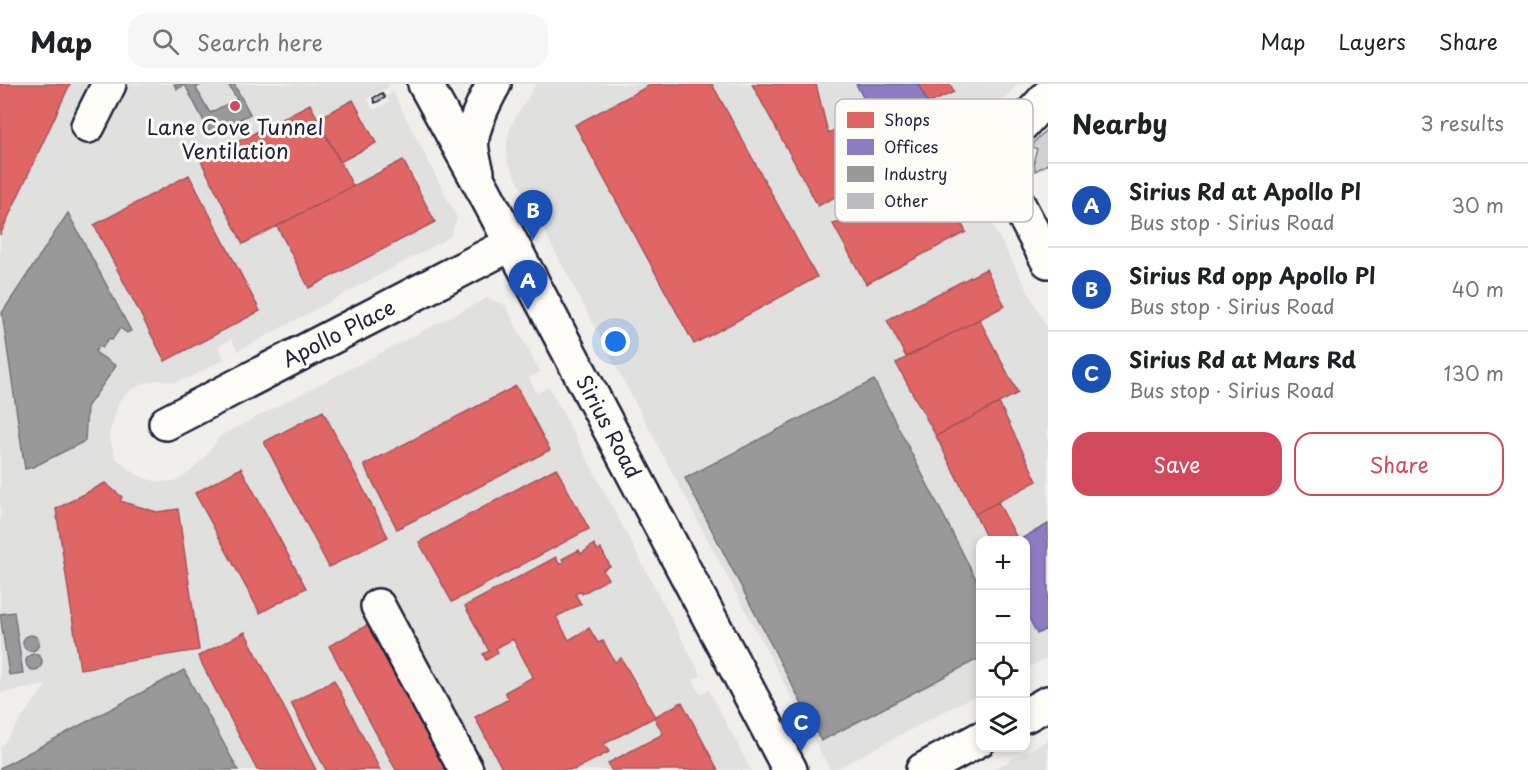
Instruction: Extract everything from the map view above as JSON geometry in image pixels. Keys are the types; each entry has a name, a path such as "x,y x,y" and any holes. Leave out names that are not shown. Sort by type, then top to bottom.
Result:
{"street":[{"path":"88,126 109,84"},
{"name":"Sirius Road","path":"425,84 790,770"},
{"path":"485,193 475,166 472,138 484,103 494,84"},
{"path":"1033,112 1048,96"},
{"path":"1027,222 1048,261"},
{"name":"Apollo Place","path":"166,423 511,244"},
{"path":"378,606 466,770"},
{"path":"1030,713 1048,703"},
{"path":"923,770 976,742"}],"shaded area":[{"path":"0,84 389,84 390,86 367,99 374,110 389,102 387,96 393,92 457,218 450,237 238,351 231,339 218,347 224,359 191,377 176,382 157,380 131,390 119,401 109,435 115,457 143,478 160,482 174,481 190,472 205,457 220,436 487,298 505,305 540,372 529,378 537,393 549,387 701,675 693,680 700,694 709,690 751,770 0,770 0,748 46,685 0,693"},
{"path":"536,84 1018,84 1004,99 835,99 835,222 991,222 1048,329 1048,657 1030,667 1030,536 976,536 976,695 834,770 830,770 507,161 507,144 511,125"},
{"path":"1048,128 1048,164 1035,171 1034,159 1037,149 1033,147 1035,141"},
{"path":"1048,740 1048,770 992,770 1026,752 1030,752 1030,750"}],"building: Shops":[{"path":"0,84 70,84 0,235"},
{"path":"652,84 712,84 817,277 694,344 575,125"},
{"path":"752,84 816,84 828,133 835,130 835,197 818,206"},
{"path":"918,84 950,84 954,92 939,99 926,99"},
{"path":"353,100 376,143 340,162 317,119"},
{"path":"310,104 353,186 243,244 201,161"},
{"path":"403,160 435,222 309,288 277,226"},
{"path":"189,175 260,311 165,361 94,225"},
{"path":"840,222 961,222 966,232 866,284 833,224"},
{"path":"986,269 1005,306 906,357 887,320"},
{"path":"979,319 1018,393 936,436 896,363"},
{"path":"516,386 550,450 397,529 364,465"},
{"path":"999,403 1037,481 975,514 936,436"},
{"path":"323,411 388,537 329,567 264,442"},
{"path":"241,468 306,588 260,613 195,493"},
{"path":"556,468 589,529 452,602 419,542"},
{"path":"105,483 122,497 120,501 157,512 178,509 199,650 80,669 56,509"},
{"path":"998,502 1016,536 986,536 975,514"},
{"path":"594,544 598,551 601,549 610,566 603,570 608,579 582,594 581,591 575,594 581,604 556,617 569,640 589,628 598,643 603,641 615,662 621,658 655,717 604,744 609,752 574,770 503,770 475,717 509,699 505,692 533,677 513,639 496,648 498,653 486,660 483,654 489,651 465,606 556,557 559,564 564,562 562,559 579,550 581,554"},
{"path":"375,621 455,770 396,770 329,646"},
{"path":"245,632 316,770 257,770 198,656"},
{"path":"334,680 380,770 326,770 291,703"},
{"path":"682,702 718,770 611,770 608,763 663,734 655,719 656,716"}],"building: Offices":[{"path":"856,84 918,84 926,99 865,99"},
{"path":"1048,524 1048,628 1037,634 1030,620 1030,536 1026,536"}],"building: Industry":[{"name":"Lane Cove Tunnel Ventilation","path":"174,84 202,84 196,88 210,113 237,99 228,84 234,84 250,114 211,135 185,85 177,89"},
{"path":"68,213 131,331 127,333 120,328 112,340 109,338 102,348 99,346 95,352 116,366 87,407 85,441 25,469 2,313"},
{"path":"874,380 976,579 976,660 821,741 685,478"},
{"path":"14,612 23,673 9,675 0,614"},
{"path":"31,635 39,643 31,651 23,643"},
{"path":"34,654 42,662 34,670 26,662"},
{"path":"184,670 238,770 0,770 0,768"}],"building: Other":[{"path":"382,93 385,98 375,103 373,98"}],"place":[{"name":"Lane Cove Tunnel Ventilation","path":"235,106"},
{"name":"Sirius Rd opp Apollo Pl","path":"533,240"},
{"name":"Sirius Rd at Apollo Pl","path":"528,310"},
{"name":"Sirius Rd at Mars Rd","path":"801,752"}]}
